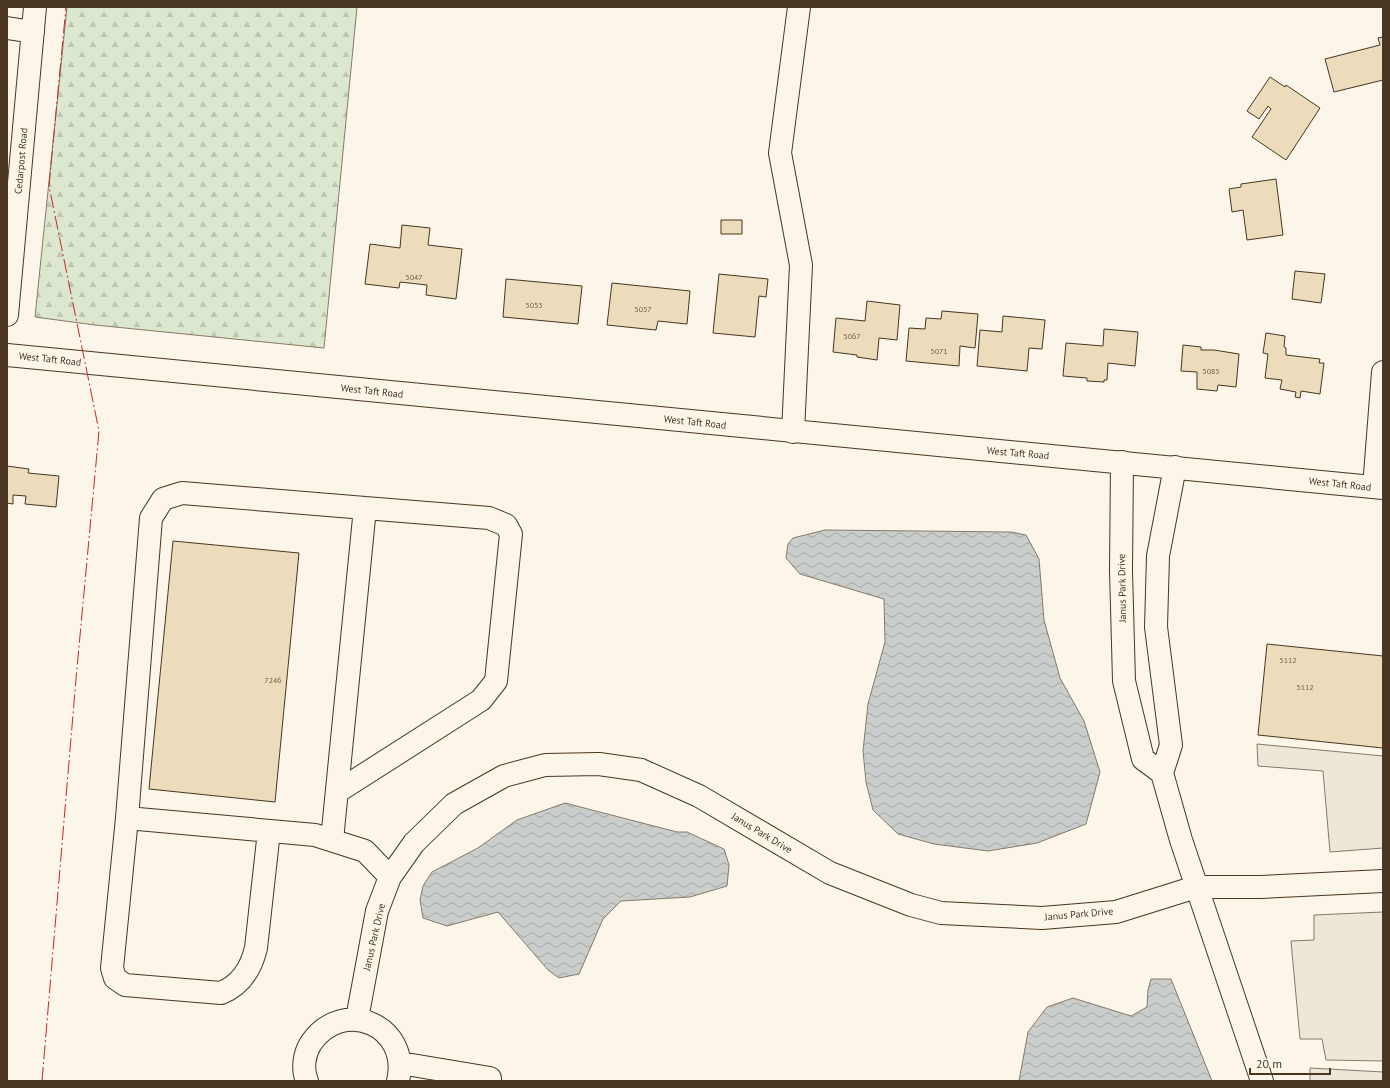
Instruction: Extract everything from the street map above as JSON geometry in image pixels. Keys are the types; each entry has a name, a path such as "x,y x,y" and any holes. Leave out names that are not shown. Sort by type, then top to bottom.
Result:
{"street":[{"name":"Cedarpost Road","path":"7,315 35,7"},
{"path":"793,432 801,265 780,153 799,7"},
{"path":"7,28 33,32"},
{"name":"West Taft Road","path":"7,355 793,432 1175,467 1379,488"},
{"path":"1379,488 1383,372"},
{"name":"Janus Park Drive","path":"1122,462 1121,571 1124,681 1143,760 1162,773"},
{"path":"1175,467 1158,556 1156,627 1171,745 1162,773 1196,887 1262,1081"},
{"path":"268,831 256,948 252,965 233,988 221,993 124,985 115,978 112,968 127,818 151,518 163,499 182,493 489,518 506,525 511,534 496,681 481,700 337,792"},
{"path":"332,840 365,508"},
{"name":"Janus Park Drive","path":"357,1019 377,911 390,877 414,843 454,804 504,776 545,765 599,764 641,770 699,796 830,873 911,905 941,913 1042,918 1116,912 1196,887 1261,887 1383,881"},
{"path":"127,818 315,835 365,851 390,877"},
{"path":"307,1081 304,1060 308,1047 317,1034 328,1025 342,1020 357,1019 370,1022 386,1034 397,1050 399,1072 490,1078 490,1081"}],"green space":[{"path":"67,7 357,7 324,348 95,325 35,317"}],"shaded area":[{"path":"1257,744 1383,756 1383,848 1330,852 1323,771 1258,766"},
{"path":"1383,912 1383,1061 1326,1060 1322,1039 1300,1039 1291,941 1314,940 1314,915"},
{"path":"1310,1068 1383,1072 1383,1081 1310,1081"}],"water":[{"path":"825,530 1011,532 1026,535 1039,559 1044,620 1060,678 1084,721 1100,772 1086,824 1037,843 988,851 934,844 898,834 873,810 866,782 863,751 868,704 885,642 884,599 800,574 786,558 788,544 793,538"},
{"path":"565,803 677,832 687,832 724,849 729,865 727,886 690,897 621,901 603,919 579,974 559,978 548,970 498,912 447,926 423,918 420,900 423,886 432,872 478,848 517,820"},
{"path":"1151,979 1171,979 1212,1081 1019,1081 1028,1032 1047,1007 1073,998 1131,1016 1147,1007 1148,990"}],"building":[{"path":"1383,37 1383,80 1334,92 1325,59 1380,45 1378,38"},
{"path":"1270,77 1285,87 1286,85 1320,108 1286,160 1252,137 1271,109 1268,106 1259,119 1247,111"},
{"path":"1276,179 1283,235 1247,240 1243,210 1232,212 1229,189 1241,187 1241,184"},
{"path":"721,220 742,220 742,234 721,234"},
{"path":"402,225 430,228 428,245 462,249 456,299 426,295 427,285 400,282 399,288 365,284 370,244 400,248"},
{"path":"1295,271 1325,274 1321,303 1292,299"},
{"path":"719,274 768,279 766,297 759,296 755,337 713,333"},
{"path":"506,279 582,286 578,324 503,317"},
{"path":"612,283 690,291 687,324 658,321 656,330 607,325"},
{"path":"867,301 900,305 897,340 879,338 877,360 857,357 857,355 833,352 836,318 865,321"},
{"path":"942,311 978,314 975,348 960,346 959,366 906,361 909,328 925,329 926,318 941,319"},
{"path":"1003,316 1045,320 1042,349 1029,348 1027,371 977,366 980,330 1002,332"},
{"path":"1104,329 1138,332 1135,366 1108,363 1107,380 1104,380 1104,382 1087,381 1087,378 1063,376 1066,343 1103,346"},
{"path":"1266,333 1285,336 1284,347 1286,348 1286,355 1320,359 1319,363 1324,363 1320,394 1301,391 1300,398 1295,397 1296,392 1280,389 1282,380 1265,378 1268,354 1263,353"},
{"path":"1183,345 1201,347 1201,350 1214,350 1239,354 1236,387 1218,385 1217,391 1197,389 1197,372 1181,371"},
{"path":"7,466 29,469 28,473 59,476 56,507 25,504 26,496 13,495 13,504 7,503"},
{"path":"173,541 299,553 275,802 149,789"},
{"path":"1267,644 1383,656 1383,748 1258,735"}],"power":[{"path":"42,1081 76,679 99,431 49,186 66,7"}]}
